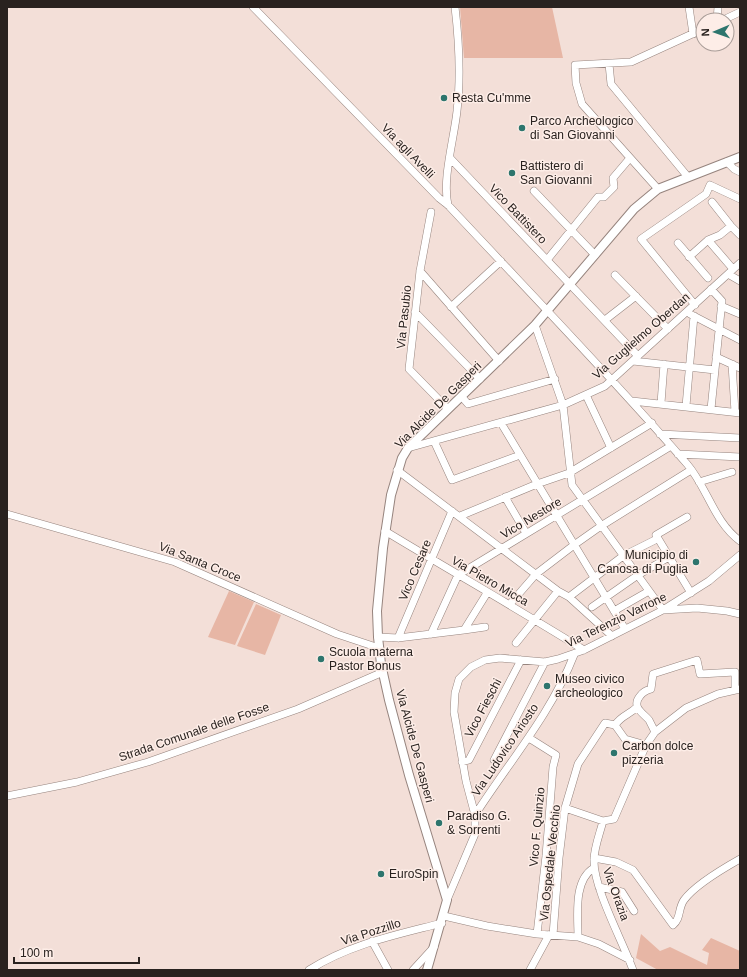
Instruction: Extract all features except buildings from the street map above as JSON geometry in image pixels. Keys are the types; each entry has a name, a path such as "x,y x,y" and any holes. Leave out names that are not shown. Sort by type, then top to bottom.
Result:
{"street":[{"name":"Via agli Avelli","path":"253,7 439,198 448,205 613,380 692,470 728,531 740,541"},
{"path":"448,205 445,189 459,86 459,59 455,7"},
{"path":"658,189 582,104 576,83 575,65 631,62 693,34 689,7"},
{"path":"609,64 611,84 688,176"},
{"name":"Via Alcide De Gasperi","path":"447,900 409,775 383,672 379,648 377,611 385,531 397,470 408,448 535,325 634,209 658,189 688,176 740,157"},
{"name":"Vico Battistero","path":"450,158 605,320 636,358"},
{"path":"547,260 598,198 604,197 614,187 613,178 630,158"},
{"path":"728,162 734,169 740,172"},
{"path":"695,305 641,240 706,194 710,185 740,199"},
{"path":"534,191 595,254"},
{"path":"712,202 740,235"},
{"name":"Via Pasubio","path":"431,212 420,272 410,369 448,409"},
{"path":"689,257 708,240 720,235 731,226"},
{"path":"708,240 731,272 740,281"},
{"path":"678,243 708,278"},
{"path":"451,307 501,261"},
{"name":"Via Guglielmo Oberdan","path":"408,448 563,405 605,386 740,263"},
{"path":"420,272 499,361"},
{"path":"615,275 668,329"},
{"path":"711,289 722,301 711,409"},
{"path":"605,320 636,296"},
{"path":"721,306 740,314"},
{"path":"415,312 480,379"},
{"path":"687,312 740,340"},
{"path":"686,406 694,316"},
{"path":"535,325 563,405 572,485 601,526 663,610 697,608 740,614"},
{"path":"716,357 740,368"},
{"path":"636,358 664,364 715,370"},
{"path":"661,403 664,364"},
{"path":"632,401 738,412 732,364"},
{"path":"462,397 468,404 555,379"},
{"path":"586,395 612,448"},
{"path":"501,422 625,629"},
{"path":"460,516 537,484 570,473 652,424"},
{"path":"660,434 740,438"},
{"path":"434,441 452,480 520,455"},
{"name":"Vico Nestore","path":"458,575 671,446"},
{"path":"678,454 740,457"},
{"path":"397,470 558,591 569,597 612,636"},
{"path":"510,604 536,574 574,545 601,526 692,470"},
{"path":"699,482 732,472"},
{"path":"505,497 526,533"},
{"name":"Vico Cesare","path":"398,638 452,511"},
{"name":"Via Santa Croce","path":"7,514 175,562 337,634 379,648"},
{"path":"687,518 656,535 657,539 691,593"},
{"name":"Via Pietro Micca","path":"385,531 487,593 510,604 584,650"},
{"path":"569,597 623,556 657,539"},
{"name":"Via Terenzio Varrone","path":"447,900 475,834 475,815 462,762 454,706 455,692 459,679 471,667 485,660 500,658 545,662 574,655 663,610 709,581 740,555"},
{"path":"592,607 638,575 669,557"},
{"path":"430,634 458,575"},
{"path":"516,643 558,591"},
{"path":"614,610 649,591"},
{"path":"464,630 487,593"},
{"path":"378,637 398,638 485,627"},
{"name":"Via Ludovico Ariosto","path":"475,815 529,738 565,678 574,655"},
{"name":"Vico Fieschi","path":"462,762 469,760 521,660"},
{"path":"565,808 603,821 614,819 646,745 655,732 686,708 718,694 738,689 735,672 700,674 697,660 653,674 650,689 645,690 638,698 637,707 640,714 648,719 655,732"},
{"path":"494,760 545,662"},
{"name":"Strada Comunale delle Fosse","path":"7,796 77,782 148,762 298,709 383,672"},
{"name":"Via Ospedale Vecchio","path":"551,935 565,808 578,764 605,723 615,725 621,717 632,712 637,707"},
{"path":"615,725 624,739 646,745"},
{"name":"Vico F. Quinzio","path":"529,738 556,755 553,767 546,856 537,934"},
{"name":"Via Orazia","path":"603,821 594,858 594,868 599,887 633,970"},
{"path":"594,858 616,862 633,870 672,925 676,922 684,900 716,873 740,859"},
{"path":"578,937 579,901 582,880 587,872 594,868"},
{"path":"599,887 622,892 634,911"},
{"path":"428,970 447,900"},
{"path":"443,919 537,934 578,937 599,944 630,960"},
{"name":"Via Pozzillo","path":"309,970 344,952 372,941 443,919"},
{"path":"530,970 551,935"},
{"path":"372,941 388,970"},
{"path":"413,970 435,946"}],"shaded area":[{"path":"460,7 552,7 563,58 464,58"},
{"path":"229,591 254,602 235,645 208,637"},
{"path":"256,604 281,615 265,655 237,646"},
{"path":"641,934 660,951 670,947 707,965 709,953 702,950 711,938 740,951 740,970 658,970 636,958"}],"place":[{"name":"Resta Cu'mme","path":"444,98"},
{"name":"Parco Archeologico di San Giovanni","path":"522,128"},
{"name":"Battistero di San Giovanni","path":"512,173"},
{"name":"Municipio di Canosa di Puglia","path":"696,562"},
{"name":"Scuola materna Pastor Bonus","path":"321,659"},
{"name":"Museo civico archeologico","path":"547,686"},
{"name":"Carbon dolce pizzeria","path":"614,753"},
{"name":"Paradiso G. & Sorrenti","path":"439,823"},
{"name":"EuroSpin","path":"381,874"}]}
